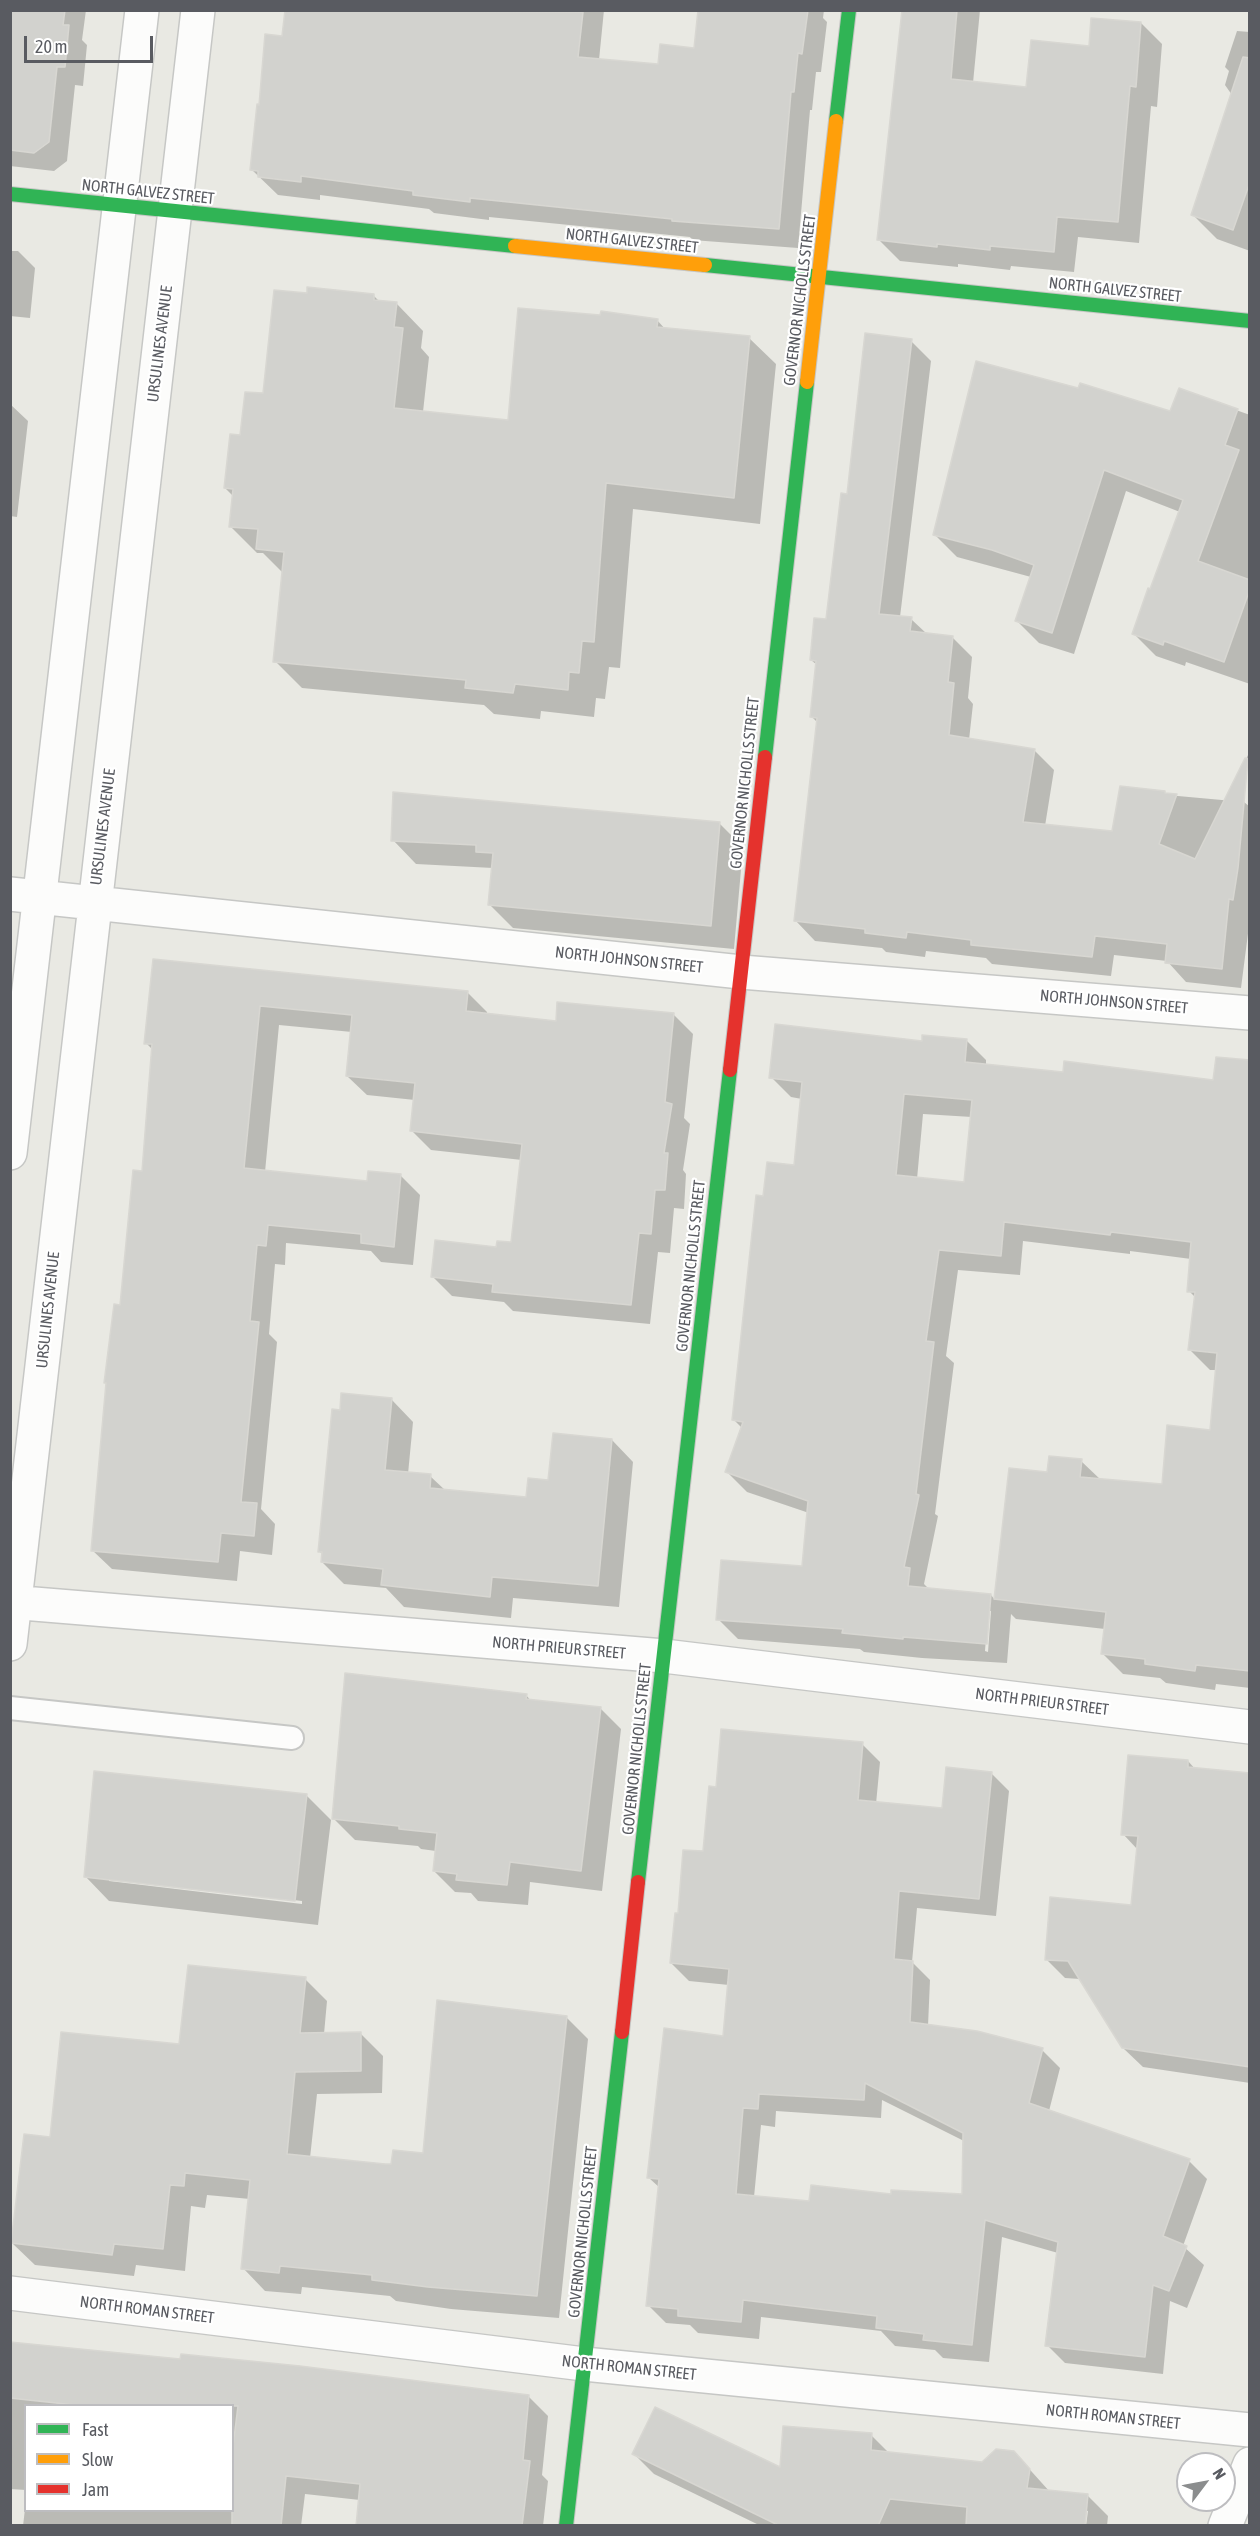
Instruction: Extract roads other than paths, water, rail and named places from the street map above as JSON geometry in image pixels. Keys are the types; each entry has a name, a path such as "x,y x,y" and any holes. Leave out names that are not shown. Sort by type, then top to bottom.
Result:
{"street":[{"path":"10,1153 25,895 120,205 142,10"},
{"name":"URSULINES AVENUE","path":"10,1644 13,1602 198,10"},
{"name":"GOVERNOR NICHOLLS STREET","path":"566,2526 849,10"},
{"name":"NORTH GALVEZ STREET","path":"10,194 1250,321"},
{"name":"NORTH JOHNSON STREET","path":"25,895 741,972 1250,1013"},
{"name":"NORTH PRIEUR STREET","path":"13,1602 664,1656 1250,1727"},
{"name":"NORTH ROMAN STREET","path":"10,2293 584,2364 1250,2430"},
{"path":"1225,2526 1250,2464"}],"lane":[{"path":"10,1708 292,1738"}]}
